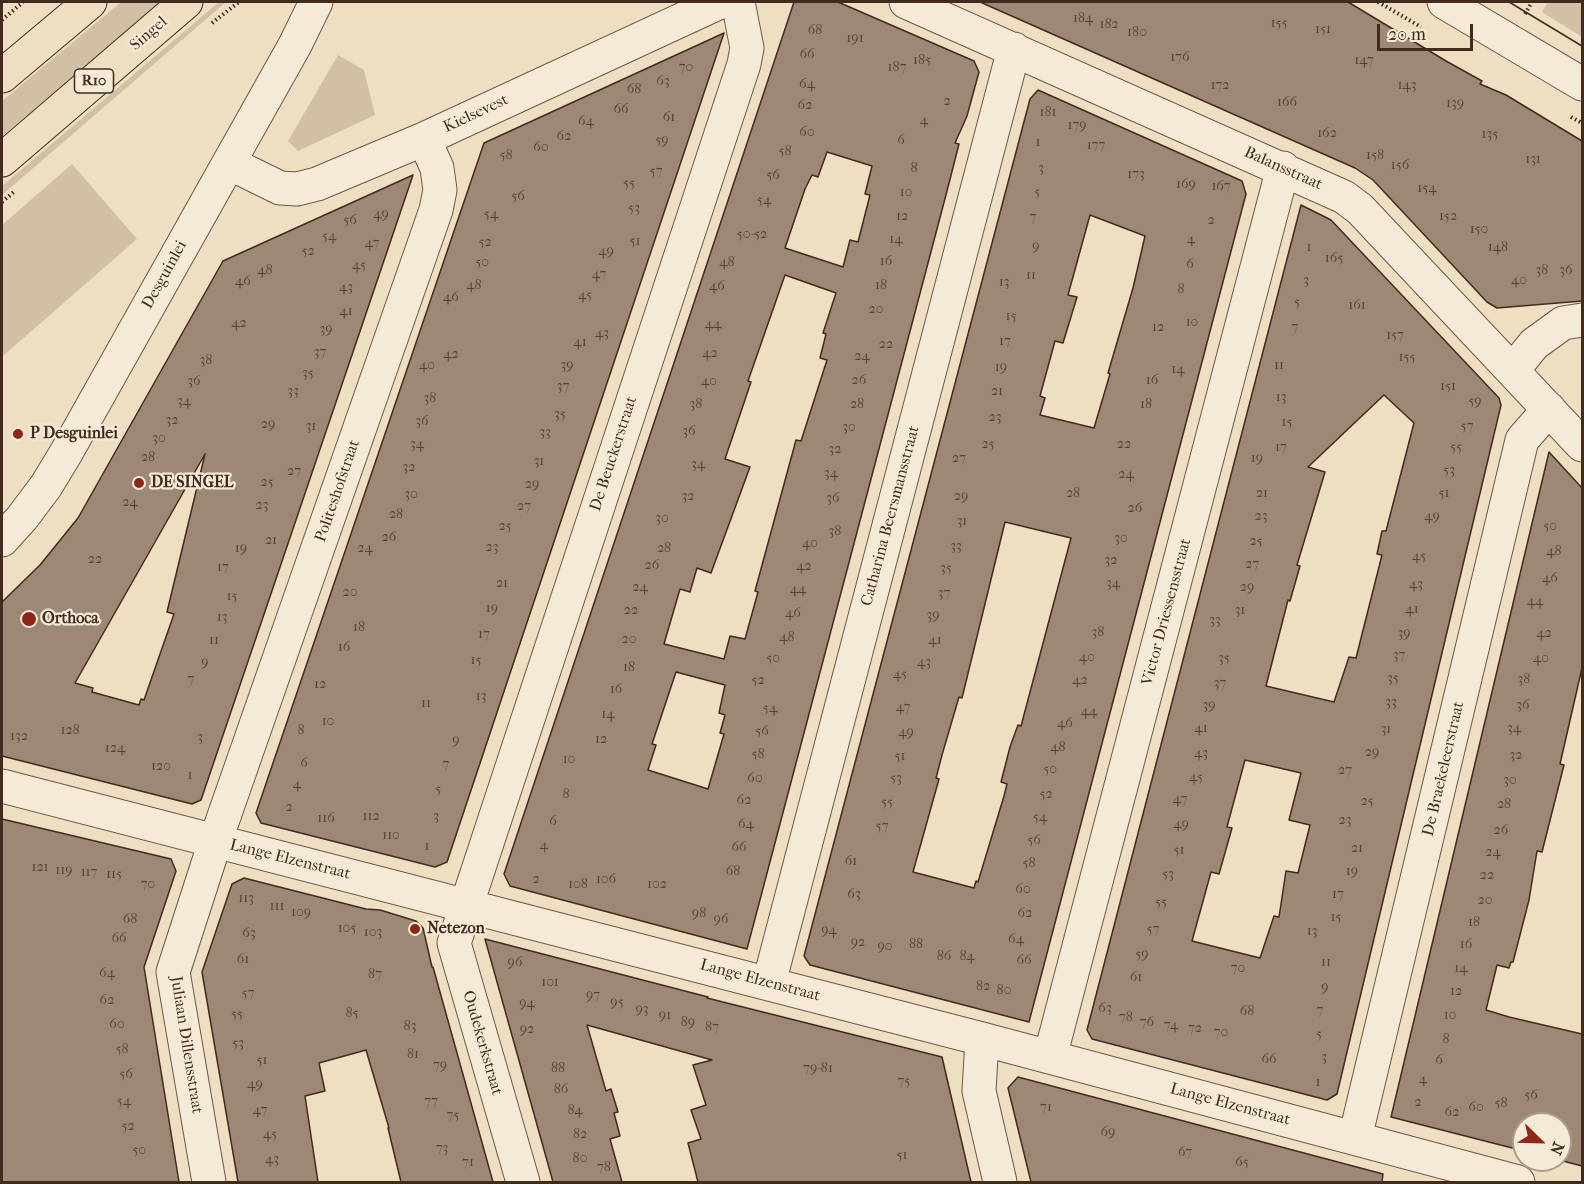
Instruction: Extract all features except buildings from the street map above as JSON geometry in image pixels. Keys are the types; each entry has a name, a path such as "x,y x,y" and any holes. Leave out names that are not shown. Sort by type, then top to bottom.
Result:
{"main road":[{"path":"2,76 90,2"},
{"name":"Singel","path":"2,160 186,2"}],"street":[{"name":"Desguinlei","path":"2,540 46,486 66,453 295,45 316,2"},
{"name":"Kielsevest","path":"229,163 280,188 297,189 317,184 424,139 720,2"},
{"name":"De Beuckerstraat","path":"465,904 744,64 747,48 738,2"},
{"name":"Balansstraat","path":"906,2 1344,197 1360,209 1582,446"},
{"path":"1444,2 1582,84"},
{"name":"Catharina Beersmansstraat","path":"769,983 1014,49"},
{"name":"Politeshofstraat","path":"215,842 436,210 440,190 437,168 424,139"},
{"name":"Victor Driessensstraat","path":"1050,1056 1283,168"},
{"path":"1513,370 1534,344 1563,323 1582,320"},
{"name":"De Braekeleerstraat","path":"1355,1138 1522,440 1549,409"},
{"name":"Lange Elzenstraat","path":"2,786 1050,1056 1518,1182"},
{"name":"Juliaan Dillensstraat","path":"209,1182 173,972 215,842"},
{"name":"Oudekerkstraat","path":"465,904 454,943 522,1182"},
{"path":"982,1039 979,1091 1000,1182"}],"path":[{"path":"2,20 23,2"}],"shaded area":[{"path":"121,2 162,2 2,136 2,101"},
{"path":"219,2 226,2 2,195 2,186"},
{"path":"1548,2 1582,2 1582,37 1542,12"},
{"path":"338,55 364,70 375,115 298,151 288,141"},
{"path":"72,164 137,239 4,355 2,352 2,225"}],"tram line":[{"path":"1509,2 1582,46"}],"place":[{"name":"P Desguinlei","path":"18,434"},
{"name":"DE SINGEL","path":"139,483"},
{"name":"Orthoca","path":"29,619"},
{"name":"Netezon","path":"415,929"}]}
